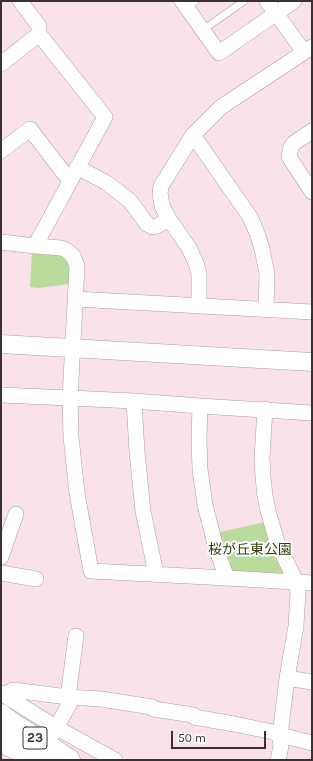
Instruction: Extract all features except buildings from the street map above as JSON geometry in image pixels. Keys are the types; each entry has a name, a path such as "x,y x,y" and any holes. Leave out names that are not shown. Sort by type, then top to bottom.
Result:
{"highway":[{"name":"23","path":"2,701 11,723 69,760"},
{"name":"23","path":"1,740 40,760"}],"street":[{"path":"20,1 39,26 39,34 104,116 35,246"},
{"path":"199,306 199,273 196,263 189,248 162,206 160,193 161,186 193,135 221,107 308,49 276,14 267,1"},
{"path":"187,3 202,30 219,53 294,1"},
{"path":"1,64 39,34"},
{"path":"1,151 30,129 70,181"},
{"path":"312,131 294,143 291,147 289,156 312,192"},
{"path":"193,135 250,217 257,233 267,274 266,309"},
{"path":"77,167 108,183 130,201 147,224 153,227 170,219"},
{"path":"1,242 61,248 73,256 77,266 70,398 71,437 77,493 92,571 312,583"},
{"path":"75,299 312,312"},
{"path":"1,344 312,362"},
{"path":"1,394 312,412"},
{"path":"134,401 142,504 156,574"},
{"path":"200,406 198,440 200,470 205,505 216,548 227,578"},
{"path":"264,410 262,458 265,496 277,542 296,582 298,592 296,626 286,678 280,736 281,746 278,760"},
{"path":"1,557 16,514"},
{"path":"1,573 36,579"},
{"path":"55,731 70,703 68,697 76,636"},
{"path":"286,678 312,682"},
{"path":"115,760 55,731 2,701 13,690 68,697 101,699 152,707 154,709 260,729 273,732 280,736 312,743"}],"lane":[{"path":"202,30 244,1"}],"green space":[{"path":"32,253 61,255 66,258 71,266 69,284 39,288 30,287"},
{"name":"桜が丘東公園","path":"265,522 285,569 284,575 233,573 216,533"}]}
